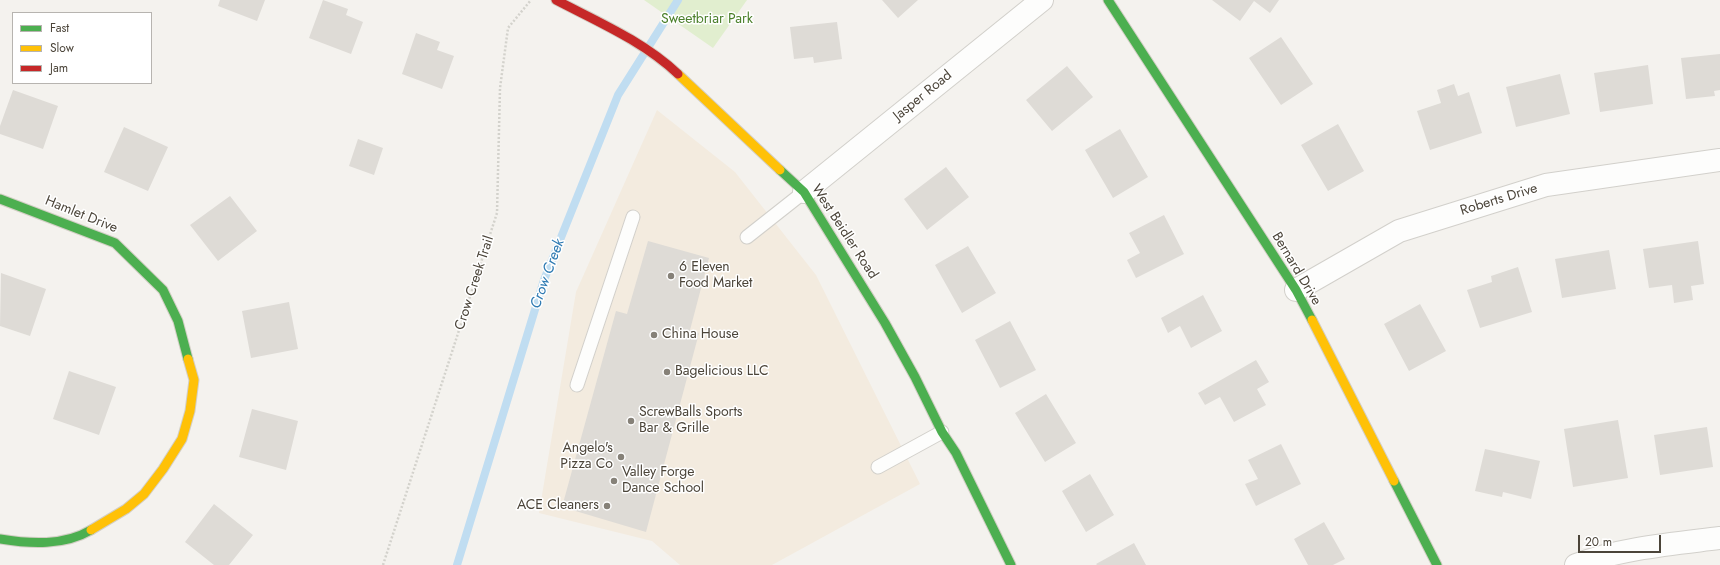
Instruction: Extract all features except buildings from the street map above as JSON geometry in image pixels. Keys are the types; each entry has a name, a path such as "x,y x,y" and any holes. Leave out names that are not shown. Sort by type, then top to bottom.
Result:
{"street":[{"name":"West Beidler Road","path":"556,0 626,36 664,61 804,192 885,323 942,432 956,453 1012,565"},
{"name":"Jasper Road","path":"804,192 1042,0"},
{"name":"Bernard Drive","path":"1108,0 1296,290 1437,565"},
{"name":"Roberts Drive","path":"1296,290 1399,230 1546,185 1720,160"},
{"name":"Hamlet Drive","path":"0,199 116,243 163,290 178,321 194,380 190,411 182,439 163,469 144,494 126,509 80,536 52,542 20,542 0,539"},
{"path":"1576,565 1594,558 1659,546 1720,538"}],"lane":[{"path":"747,237 804,192"},
{"path":"577,385 633,216"},
{"path":"878,467 942,432"}],"path":[{"name":"Crow Creek Trail","path":"384,565 497,213 500,88 508,28 531,0"}],"shaded area":[{"path":"657,110 735,172 816,275 920,484 772,565 680,565 652,541 539,513 576,292"}],"green space":[{"name":"Sweetbriar Park","path":"644,0 747,0 713,48"}],"waterway":[{"name":"Crow Creek","path":"457,565 544,280 618,95 678,0"}],"traffic: fast":[{"path":"1108,0 1296,290 1312,320"},
{"path":"780,170 804,192 885,323 915,377 942,432 956,453 1011,565"},
{"path":"0,199 115,243 163,290 178,321 188,359"},
{"path":"1394,481 1437,565"},
{"path":"0,539 35,543 58,541 70,539 91,530"}],"traffic: slow":[{"path":"678,74 780,170"},
{"path":"1312,320 1394,481"},
{"path":"91,530 126,509 144,494 163,469 182,439 190,411 194,380 188,359"}],"traffic: jam":[{"path":"556,0 604,24 635,42 664,62 678,74"}],"place":[{"name":"6 Eleven Food Market","path":"671,276"},
{"name":"China House","path":"654,335"},
{"name":"Bagelicious LLC","path":"667,372"},
{"name":"ScrewBalls Sports Bar & Grille","path":"631,421"},
{"name":"Angelo's Pizza Co","path":"621,457"},
{"name":"Valley Forge Dance School","path":"614,481"},
{"name":"ACE Cleaners","path":"607,506"}]}
